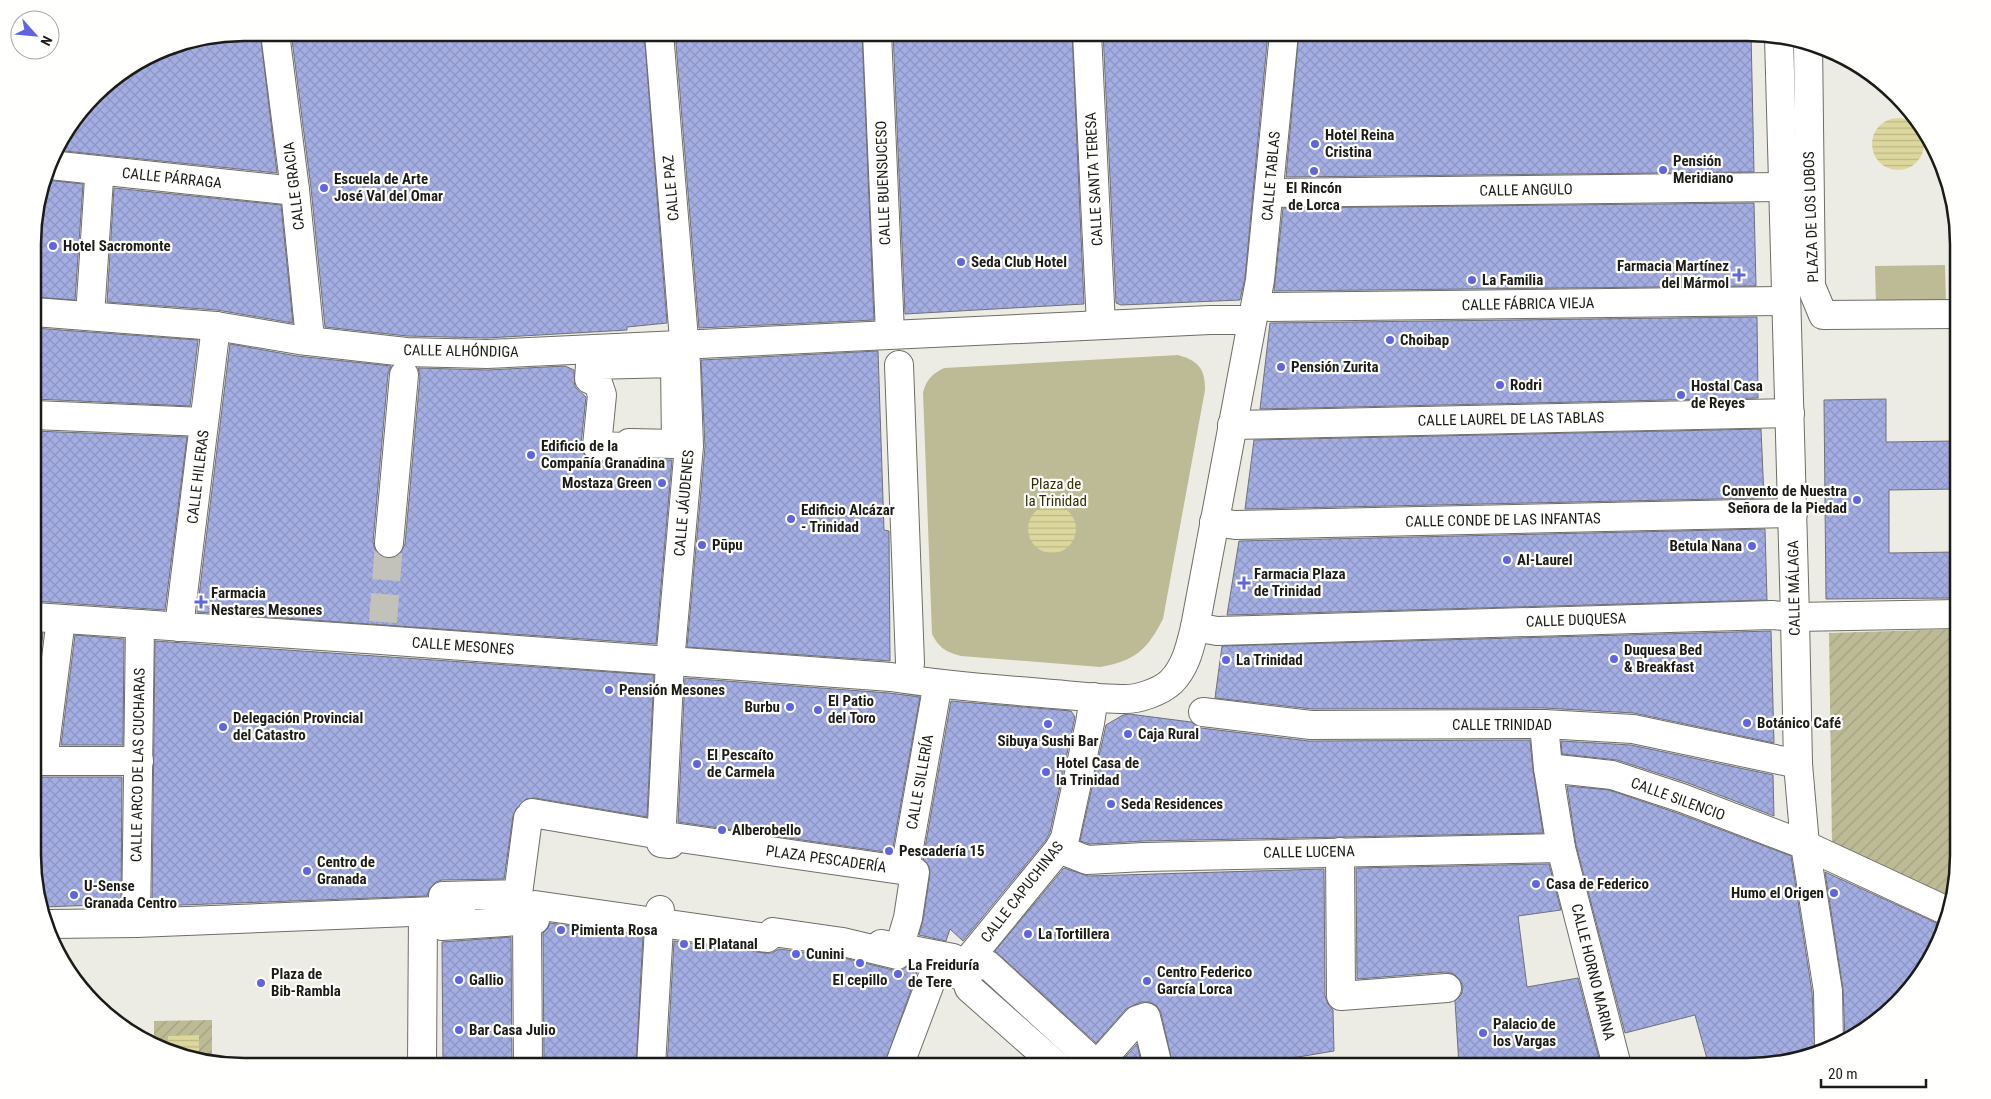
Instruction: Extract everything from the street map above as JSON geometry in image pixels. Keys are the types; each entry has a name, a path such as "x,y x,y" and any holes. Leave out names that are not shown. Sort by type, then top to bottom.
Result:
{"street":[{"name":"CALLE GRACIA","path":"276,41 295,190 309,329 308,341"},
{"name":"CALLE PAZ","path":"660,41 684,344"},
{"name":"CALLE BUENSUCESO","path":"877,41 890,333"},
{"name":"CALLE SANTA TERESA","path":"1087,41 1101,325"},
{"name":"CALLE TABLAS","path":"1261,313 1260,280 1283,41"},
{"name":"PLAZA DE LOS LOBOS","path":"1779,44 1786,300"},
{"name":"PLAZA DE LOS LOBOS","path":"1808,51 1811,286 1823,315 1950,314"},
{"name":"CALLE PÁRRAGA","path":"58,166 295,190"},
{"path":"90,316 99,179"},
{"name":"CALLE ANGULO","path":"1269,193 1782,186"},
{"name":"CALLE FÁBRICA VIEJA","path":"1261,313 1786,300"},
{"name":"CALLE MÁLAGA","path":"1786,300 1796,617 1798,764 1805,845 1828,991 1829,1040"},
{"name":"CALLE ALHÓNDIGA","path":"41,312 216,326 308,341 406,352 487,354 890,333"},
{"path":"890,333 1210,320 1261,313 1232,425 1187,657 1170,683 1152,693 1127,699 937,684 900,670 899,365"},
{"name":"CALLE HILERAS","path":"179,627 216,326"},
{"name":"CALLE JÁUDENES","path":"661,834 670,662 689,446 684,344"},
{"path":"389,543 404,375"},
{"name":"CALLE LAUREL DE LAS TABLAS","path":"1232,425 1790,413"},
{"path":"41,416 204,422"},
{"name":"CALLE CONDE DE LAS INFANTAS","path":"1214,522 1245,525 1793,513"},
{"name":"CALLE DUQUESA","path":"1194,627 1217,631 1772,615 1796,617 1950,614"},
{"path":"41,725 47,618"},
{"name":"CALLE MESONES","path":"47,618 179,627 382,631 670,662 900,670"},
{"name":"CALLE ARCO DE LAS CUCHARAS","path":"136,914 140,624"},
{"name":"CALLE SILLERÍA","path":"905,870 936,694"},
{"name":"CALLE CAPUCHINAS","path":"918,1058 950,984 1059,850 1065,838 1094,697"},
{"name":"CALLE TRINIDAD","path":"1203,712 1311,725 1544,724 1633,729 1798,764"},
{"name":"CALLE HORNO MARINA","path":"1544,724 1548,768 1561,848 1616,1058"},
{"path":"41,761 139,761"},
{"name":"CALLE SILENCIO","path":"1548,768 1612,775 1682,798 1805,845 1942,909"},
{"name":"PLAZA PESCADERÍA","path":"433,912 443,896 518,894 528,818 532,818 532,813 915,872 908,918 896,945"},
{"name":"PLAZA PESCADERÍA","path":"661,834 660,843 904,876 896,945"},
{"name":"CALLE LUCENA","path":"1059,850 1087,860 1144,856 1561,848"},
{"path":"1340,852 1341,996 1447,988"},
{"path":"433,912 442,926 525,912 535,920 535,905 660,917 767,938 773,932 843,942 898,954 896,945 953,958 966,966"},
{"path":"53,924 136,914 433,912"},
{"path":"423,1058 433,912"},
{"path":"525,912 528,1058"},
{"path":"651,1058 660,917"},
{"path":"902,1058 937,965 966,966 988,964 1089,1058"},
{"path":"966,966 965,975 970,988 1047,1058"},
{"path":"1103,1058 1137,1020 1146,1017 1156,1058"}],"green space":[{"path":"1945,265 1946,305 1876,306 1875,266"},
{"name":"Plaza de la Trinidad","path":"1178,355 1196,363 1204,377 1205,390 1163,619 1151,639 1139,652 1131,657 1100,667 961,656 944,649 937,643 932,634 923,392 930,377 944,368"},
{"path":"1950,629 1950,854 1945,897 1832,845 1829,633"},
{"path":"212,1020 212,1055 179,1047 154,1036 154,1021"}],"shaded area":[{"path":"1898,118 1908,121 1923,143 1922,154 1908,168 1898,170 1888,168 1874,154 1872,144 1874,134 1884,122"},
{"path":"1052,505 1061,507 1069,512 1074,520 1076,529 1074,538 1069,546 1061,551 1052,553 1043,551 1035,546 1030,538 1028,529 1030,520 1035,512 1043,507"},
{"path":"199,1035 199,1053 168,1042 168,1036"}],"building":[{"path":"261,41 277,173 64,151 83,121 101,101 121,83 143,68 179,52 205,45"},
{"path":"292,41 645,41 667,323 627,327 627,330 487,338 407,336 325,327 311,188"},
{"path":"676,41 862,41 874,320 699,328"},
{"path":"893,41 1072,41 1084,304 905,314"},
{"path":"1103,41 1267,41 1245,278 1240,300 1121,305 1116,303"},
{"path":"1298,41 1751,41 1754,172 1286,177"},
{"path":"52,181 83,184 75,300 41,298 43,218"},
{"path":"114,188 281,205 293,323 217,310 107,302"},
{"path":"1754,203 1756,286 1274,291 1283,208"},
{"path":"1757,317 1758,398 1260,409 1270,323"},
{"path":"41,329 198,340 190,406 41,399"},
{"path":"230,344 297,356 391,366 388,374 373,542 375,549 380,555 388,559 395,557 401,552 405,544 420,376 418,368 488,370 565,366 574,370 575,387 586,397 581,444 583,452 588,459 597,462 629,463 639,459 672,460 656,644 197,612"},
{"path":"878,351 884,530 889,531 890,661 687,647 705,447 701,360"},
{"name":"Convento de Nuestra Señora de la Piedad","path":"1886,399 1886,442 1950,441 1950,489 1889,490 1889,553 1950,552 1950,598 1826,599 1824,400"},
{"path":"1761,429 1764,498 1245,509 1254,440"},
{"path":"41,431 187,437 165,610 41,601"},
{"path":"1765,529 1767,600 1227,615 1239,541"},
{"path":"1771,631 1774,743 1634,713 1544,708 1312,709 1215,698 1222,646"},
{"path":"41,633 43,633 41,649"},
{"path":"75,635 124,639 123,745 61,745"},
{"path":"155,641 654,675 647,817 535,798 526,799 516,809 513,816 504,879 442,880 436,882 430,888 427,896 155,906 155,903 152,903"},
{"path":"685,678 920,697 892,853 678,822"},
{"path":"951,701 1071,711 1075,717 1050,832 1046,840 963,941 950,929 946,941 919,935 930,874 929,866 923,859"},
{"path":"1129,714 1191,722 1201,728 1309,741 1530,740 1543,833 1144,841 1090,844 1080,841 1106,725 1123,715"},
{"path":"1561,741 1631,745 1773,775 1774,816 1688,783 1617,760 1562,754"},
{"path":"41,777 122,777 121,904 48,907 43,881 41,854"},
{"path":"1567,786 1609,790 1677,813 1791,856 1812,992 1815,1046 1773,1056 1707,1058 1695,1015 1625,1033 1576,845"},
{"path":"1549,864 1561,910 1518,916 1527,987 1578,978 1599,1058 1459,1058 1455,1001 1461,995 1463,987 1460,980 1454,974 1446,972 1357,979 1356,868"},
{"path":"1064,868 1088,876 1324,869 1325,996 1333,1010 1334,1051 1292,1058 1171,1058 1161,1013 1157,1006 1149,1002 1141,1002 1126,1009 1096,1043 995,951"},
{"path":"1825,872 1938,923 1923,956 1908,978 1870,1016 1845,1033 1843,989"},
{"path":"550,923 643,936 636,1058 544,1058 543,933"},
{"path":"511,937 512,1058 443,1058 442,942"},
{"path":"674,941 765,953 772,953 779,949 840,957 893,970 902,970 909,965 919,967 887,1058 667,1058"},
{"path":"1137,1044 1140,1058 1124,1058"}],"tunnel":[{"path":"383,622 389,543"}],"place":[{"name":"Hotel Reina Cristina","path":"1315,144"},
{"name":"Pensión Meridiano","path":"1663,170"},
{"name":"El Rincón de Lorca","path":"1314,171"},
{"name":"Escuela de Arte José Val del Omar","path":"324,188"},
{"name":"Hotel Sacromonte","path":"53,246"},
{"name":"Seda Club Hotel","path":"961,262"},
{"name":"Farmacia Martínez del Mármol","path":"1739,275"},
{"name":"La Familia","path":"1472,280"},
{"name":"Choibap","path":"1390,340"},
{"name":"Pensión Zurita","path":"1281,367"},
{"name":"Rodri","path":"1500,385"},
{"name":"Hostal Casa de Reyes","path":"1681,395"},
{"name":"Edificio de la Compañía Granadina","path":"531,455"},
{"name":"Mostaza Green","path":"662,483"},
{"name":"Convento de Nuestra Señora de la Piedad","path":"1857,500"},
{"name":"Edificio Alcázar - Trinidad","path":"791,519"},
{"name":"Pūpu","path":"702,545"},
{"name":"Betula Nana","path":"1752,546"},
{"name":"Al-Laurel","path":"1507,560"},
{"name":"Farmacia Plaza de Trinidad","path":"1244,583"},
{"name":"Farmacia Nestares Mesones","path":"201,602"},
{"name":"Duquesa Bed & Breakfast","path":"1614,659"},
{"name":"La Trinidad","path":"1226,660"},
{"name":"Pensión Mesones","path":"609,690"},
{"name":"Burbu","path":"790,707"},
{"name":"El Patio del Toro","path":"818,710"},
{"name":"Botánico Café","path":"1747,723"},
{"name":"Sibuya Sushi Bar","path":"1048,724"},
{"name":"Delegación Provincial del Catastro","path":"223,727"},
{"name":"Caja Rural","path":"1128,734"},
{"name":"El Pescaíto de Carmela","path":"697,764"},
{"name":"Hotel Casa de la Trinidad","path":"1046,772"},
{"name":"Seda Residences","path":"1111,804"},
{"name":"Alberobello","path":"722,830"},
{"name":"Pescadería 15","path":"889,851"},
{"name":"Centro de Granada","path":"307,871"},
{"name":"Casa de Federico","path":"1536,884"},
{"name":"Humo el Origen","path":"1834,893"},
{"name":"U-Sense Granada Centro","path":"74,895"},
{"name":"Pimienta Rosa","path":"561,930"},
{"name":"La Tortillera","path":"1028,934"},
{"name":"El Platanal","path":"684,944"},
{"name":"Cunini","path":"796,954"},
{"name":"El cepillo","path":"860,963"},
{"name":"La Freiduría de Tere","path":"898,974"},
{"name":"Gallio","path":"459,980"},
{"name":"Centro Federico García Lorca","path":"1147,981"},
{"name":"Plaza de Bib-Rambla","path":"261,983"},
{"name":"Bar Casa Julio","path":"459,1030"},
{"name":"Palacio de los Vargas","path":"1483,1033"}]}
